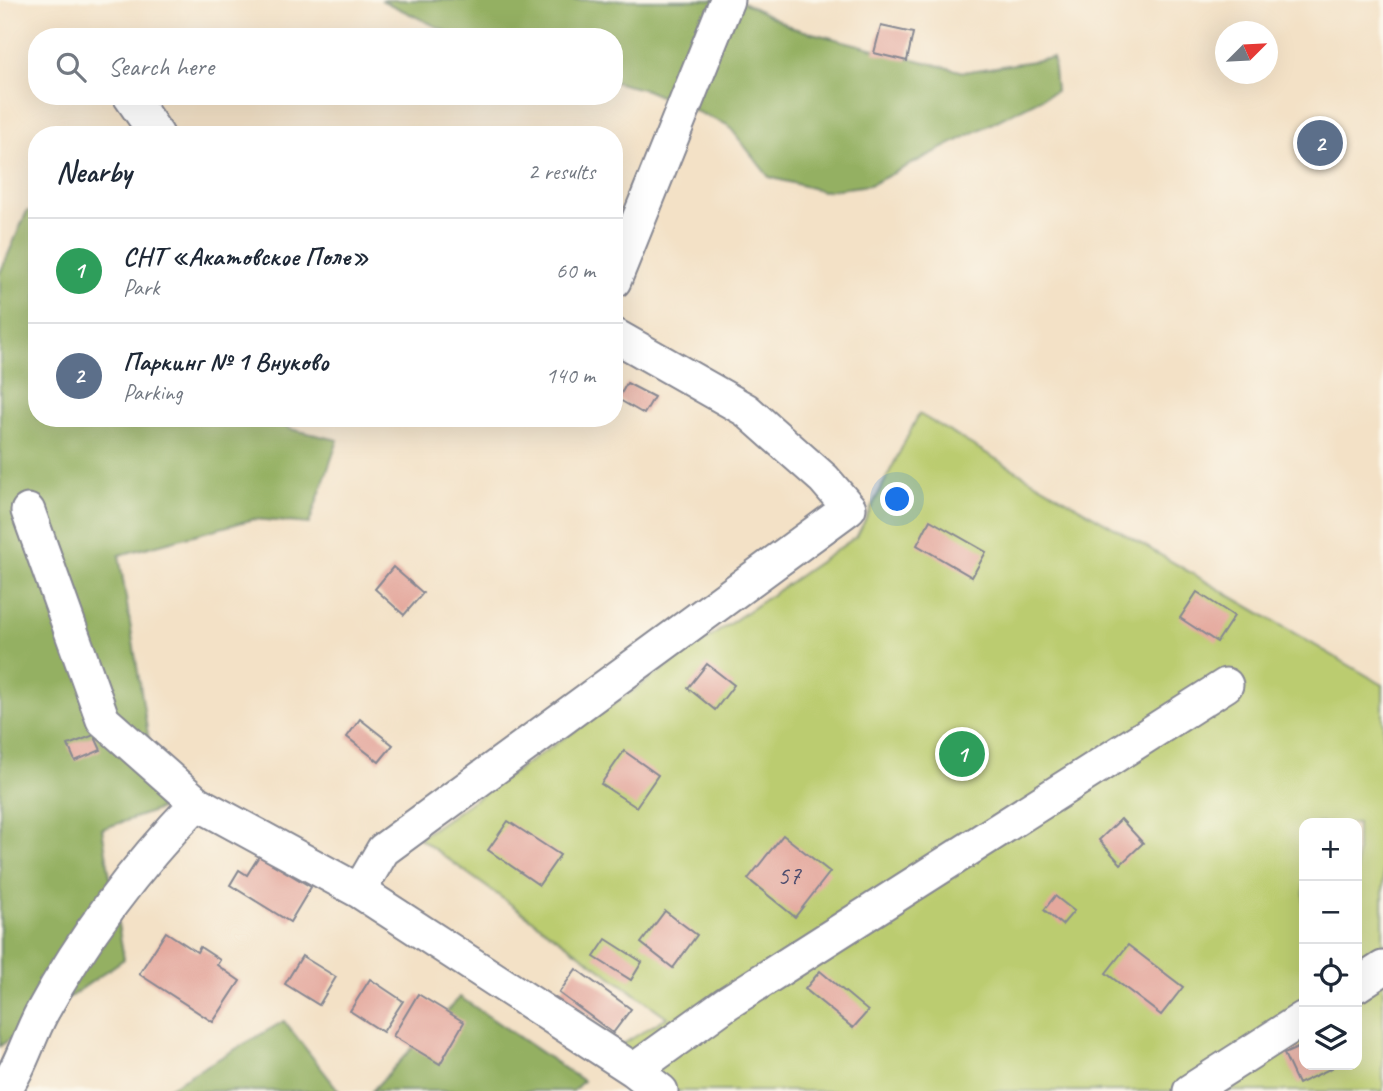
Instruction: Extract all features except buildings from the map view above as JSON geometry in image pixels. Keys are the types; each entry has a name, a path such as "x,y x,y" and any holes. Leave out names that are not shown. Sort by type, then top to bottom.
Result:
{"lane":[{"path":"623,259 727,0"},
{"path":"136,105 151,126"},
{"path":"359,891 383,850 849,508 824,480 746,410 623,340"},
{"path":"27,512 103,720 197,803 359,891 634,1070 661,1091"},
{"path":"634,1070 739,995 1226,685"},
{"path":"3,1091 42,1014 98,923 150,852 197,803"},
{"path":"1362,982 1383,968"},
{"path":"1190,1091 1299,1021"}],"green space":[{"path":"381,0 739,0 793,28 964,72 1053,58 1056,91 870,185 823,191 769,177 728,125 646,90 623,84 623,28 439,28"},
{"path":"28,211 28,427 287,427 338,440 309,524 254,519 119,555 160,809 102,829 124,959 0,1046 0,273"},
{"path":"919,414 1383,685 1383,1091 632,1091 592,1063 667,1017 419,838 857,536"},
{"path":"460,997 583,1081 573,1091 372,1091"},
{"path":"284,1021 339,1091 163,1091"}],"place":[{"name":"Паркинг № 1 Внуково","path":"1320,143"},
{"name":"СНТ «Акатовское Поле»","path":"962,754"}]}
